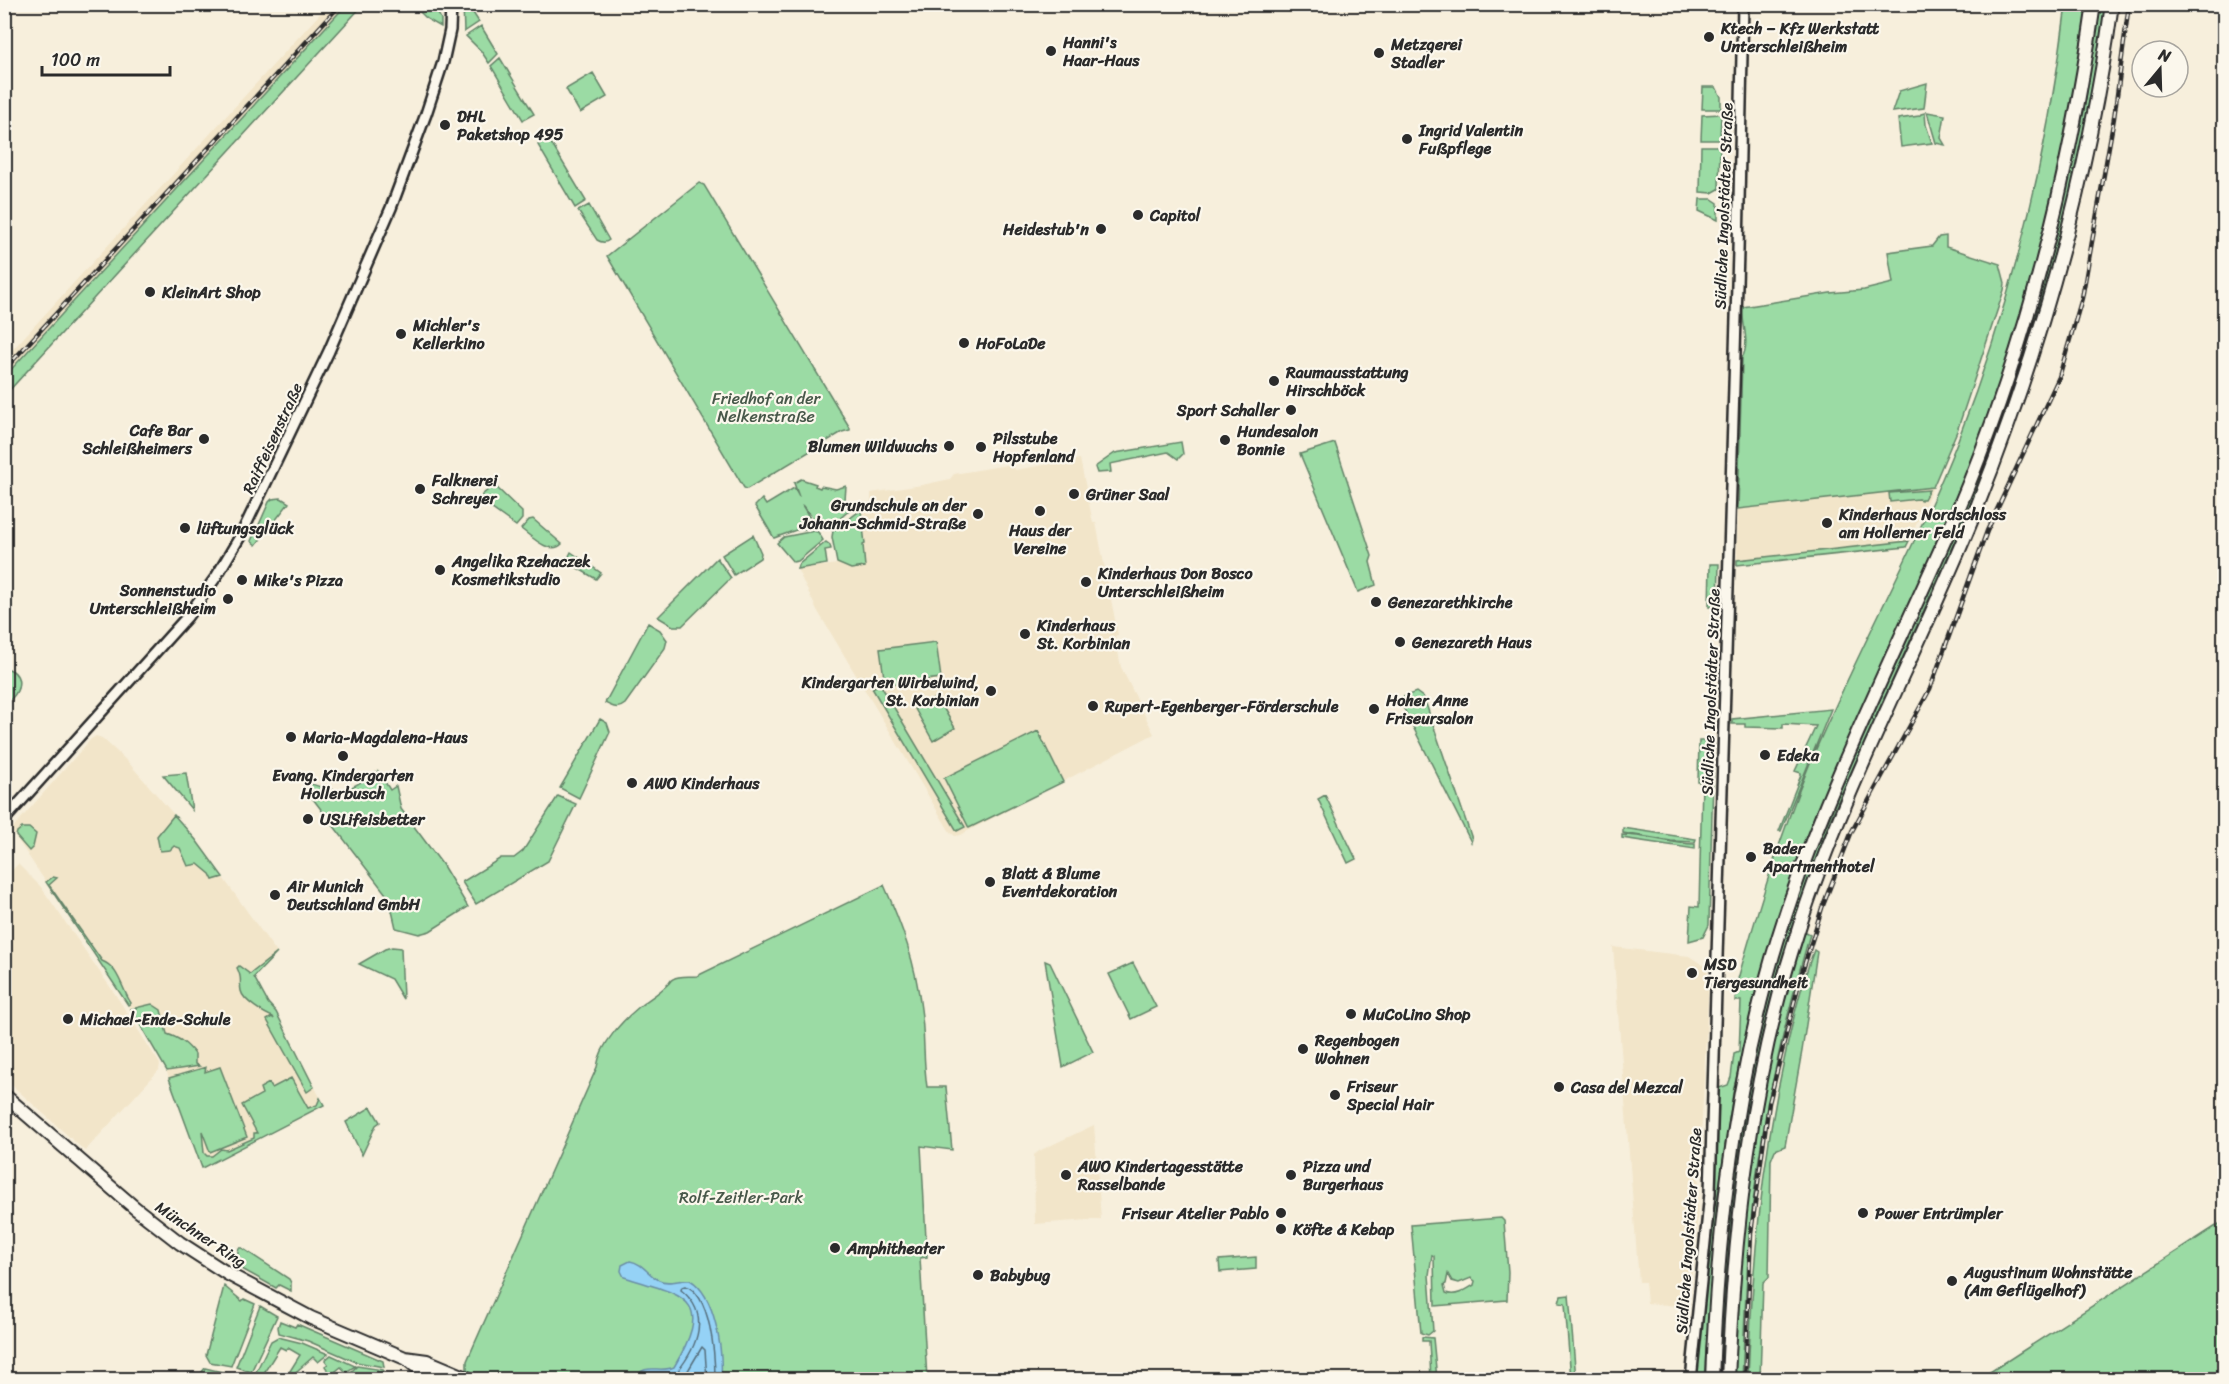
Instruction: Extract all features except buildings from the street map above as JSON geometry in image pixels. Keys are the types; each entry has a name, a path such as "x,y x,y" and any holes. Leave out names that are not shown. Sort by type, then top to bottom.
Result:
{"main road":[{"path":"1712,1380 1715,1300 1724,1203 1736,1115 1767,979 1804,865 1832,791 1957,510 1983,447 2015,355 2059,201 2074,127 2094,4"},
{"path":"1728,1380 1735,1251 1744,1176 1753,1115 1783,982 1810,894 1849,793 1975,513 2031,360 2059,271 2076,202 2092,130 2112,4"},
{"name":"Münchner Ring","path":"4,1095 135,1208 203,1258 280,1303 405,1358 427,1362 472,1380"},
{"name":"Münchner Ring","path":"405,1358 423,1372 443,1380"}],"street":[{"name":"Raiffeisenstraße","path":"4,820 187,617 216,577 241,535 333,342 391,208 426,114 445,54 450,30 451,4"},
{"name":"Südliche Ingolstädter Straße","path":"1691,1380 1710,1193 1738,251 1743,4"}],"shaded area":[{"path":"328,5 346,5 5,376 5,358"},
{"path":"1080,459 1093,523 1096,523 1118,635 1115,636 1121,667 1154,734 955,836 950,832 817,610 797,569 846,563 848,542 856,510 871,503 871,493 922,485 950,479 954,474 1013,464 1015,470"},
{"name":"Kinderhaus Nordschloss am Hollerner Feld","path":"1933,487 1909,541 1737,560 1738,509"},
{"path":"96,736 102,738 128,762 196,840 277,953 254,978 268,1003 276,1012 324,1105 202,1168 162,1059 11,830"},
{"name":"Michael-Ende-Schule","path":"18,864 41,887 160,1064 159,1070 85,1151 5,1079 5,878"},
{"path":"1613,947 1689,956 1706,967 1709,975 1696,1242 1687,1307 1647,1303 1645,1282 1639,1282"},
{"name":"AWO Kindertagesstätte Rasselbande","path":"1094,1125 1101,1219 1035,1224 1034,1155"}],"green space":[{"path":"346,5 363,5 5,395 5,376"},
{"path":"413,5 433,5 441,19 441,27 427,19"},
{"path":"463,5 468,5 479,22 464,32"},
{"path":"2066,5 2089,5 2077,85 2039,258 1999,389 1962,486 1791,883 1755,994 1733,1093 1717,1202 1704,1379 1696,1380 1714,1200 1719,1088 1728,1085 1734,1054 1739,1052 1741,1001 1735,1001 1736,986 1769,876 1808,768 1941,482 1995,334 2026,226 2038,171"},
{"path":"2100,5 2106,5 2090,108 2068,214 2016,391 1965,518 1830,819 1776,983 1748,1104 1736,1184 1726,1285 1722,1379 1717,1380 1721,1285 1737,1143 1754,1051 1772,981 1791,915 1827,818 2010,389 2040,292 2063,204 2084,111"},
{"path":"481,26 498,54 489,63 466,36"},
{"path":"500,58 534,114 523,120 491,66"},
{"path":"593,73 607,97 580,113 566,89"},
{"path":"1927,83 1924,108 1892,112 1899,91"},
{"path":"1703,87 1716,87 1721,97 1721,109 1702,109"},
{"path":"1927,112 1945,115 1941,138 1945,145 1936,143"},
{"path":"1925,113 1932,143 1901,147 1898,119"},
{"path":"1721,114 1720,140 1701,140 1702,115"},
{"path":"548,138 586,201 575,208 538,145"},
{"path":"1701,146 1720,146 1719,189 1712,193 1700,192"},
{"name":"Friedhof an der Nelkenstraße","path":"699,183 704,185 850,428 747,489 744,488 607,256"},
{"path":"1700,199 1712,199 1718,203 1718,220 1699,211"},
{"path":"589,205 609,240 607,242 597,240 578,211"},
{"path":"1946,236 1946,247 2000,264 2005,283 1957,431 1933,487 1738,509 1742,358 1746,346 1743,307 1864,290 1893,283 1888,252 1932,246 1939,237"},
{"path":"1181,442 1183,454 1178,459 1168,452 1110,464 1111,472 1097,473 1095,467 1115,453"},
{"path":"1335,443 1372,556 1370,562 1376,585 1358,592 1300,454"},
{"path":"801,479 816,484 815,486 820,488 821,486 836,489 846,486 845,500 853,507 837,521 824,524 814,519 802,505 813,523 813,528 796,530 774,538 755,506 762,499 766,505 794,488 799,497 794,483"},
{"path":"494,485 522,512 522,519 516,526 481,501 482,495"},
{"path":"1929,490 1921,500 1890,502 1889,493"},
{"path":"281,498 289,503 256,545 251,541 255,532 258,532 269,502 272,499"},
{"path":"861,510 865,567 851,569 837,563 833,531"},
{"path":"533,519 562,544 552,548 546,546 521,529"},
{"path":"818,532 823,540 798,561 793,562 777,543 784,537"},
{"path":"753,535 761,553 760,558 734,575 722,555"},
{"path":"1909,541 1906,547 1737,565 1737,560"},
{"path":"826,542 831,549 825,550 827,564 797,569 798,565"},
{"path":"571,552 601,573 596,579 569,563 568,558"},
{"path":"717,558 731,578 682,626 673,626 658,617"},
{"path":"1710,564 1719,564 1718,605 1709,607"},
{"path":"648,623 660,630 667,640 665,648 625,704 613,707 605,703"},
{"path":"936,642 941,678 885,685 880,649"},
{"path":"5,668 15,673 19,681 17,691 10,700 5,699"},
{"path":"880,684 965,827 957,831 872,688"},
{"path":"1416,692 1424,698 1472,839 1471,842 1401,703 1403,697"},
{"path":"937,697 955,728 933,741 915,709"},
{"path":"1831,709 1781,831 1779,831 1801,775 1795,771 1816,726 1783,724 1783,728 1745,727 1745,724 1732,724 1732,719"},
{"path":"600,719 607,723 610,732 579,798 560,788"},
{"path":"1038,731 1063,782 969,828 944,778"},
{"path":"1699,741 1714,741 1709,925 1703,937 1689,941 1691,906 1699,907 1702,782 1698,782"},
{"path":"378,771 390,790 396,786 401,809 442,864 468,907 430,931 419,934 396,928 389,898 310,795 302,781 342,790 357,785"},
{"path":"186,773 192,810 163,775"},
{"path":"1325,795 1356,859 1348,863 1318,799"},
{"path":"558,796 576,804 548,861 476,904 462,882 501,858 514,858 523,851"},
{"path":"174,815 223,877 213,880 210,874 198,864 188,866 180,848 174,846 170,850 160,851 157,836"},
{"path":"22,828 29,828 36,834 33,847 29,851 16,836"},
{"path":"1623,828 1696,839 1695,842 1671,841 1623,833"},
{"path":"1622,835 1695,844 1695,849 1622,838"},
{"path":"53,877 57,878 49,885 102,961 116,973 131,1003 128,1005 46,882"},
{"name":"Rolf-Zeitler-Park","path":"884,885 897,915 916,976 927,1087 946,1087 952,1150 921,1146 927,1257 920,1258 927,1379 488,1380 467,1371 467,1361 599,1058 607,1041 620,1025 673,979 697,976"},
{"path":"1804,931 1810,934 1776,1067 1763,1134 1749,1246 1742,1379 1734,1380 1740,1257 1749,1174 1763,1092 1781,1011"},
{"path":"392,947 401,948 403,999 391,979 359,964"},
{"path":"1814,950 1817,952 1785,1146 1775,1150 1771,1160 1769,1277 1763,1283 1760,1379 1748,1379 1755,1258 1770,1136 1791,1029"},
{"path":"277,953 254,977 268,1003 276,1012 314,1087 307,1092 267,1020 272,1017 274,1019 273,1017 250,1003 241,991 237,968 239,966 250,974"},
{"path":"1045,961 1050,963 1093,1052 1063,1067"},
{"path":"1133,963 1156,1007 1131,1019 1109,974"},
{"path":"152,1004 161,1010 167,1034 179,1039 189,1047 195,1054 195,1064 199,1066 167,1071 131,1009"},
{"path":"206,1067 205,1072 220,1067 247,1137 210,1152 202,1131 204,1153 207,1156 254,1138 254,1133 257,1133 242,1105 262,1094 260,1088 269,1083 272,1088 291,1078 308,1108 317,1105 320,1098 324,1105 202,1168 169,1078"},
{"path":"371,1107 380,1122 376,1125 362,1155 346,1122"},
{"path":"1501,1218 1504,1221 1508,1272 1507,1300 1435,1306 1434,1256 1432,1255 1429,1275 1433,1331 1428,1335 1421,1333 1411,1225","holes":["1448,1274 1452,1281 1459,1283 1471,1278 1475,1281 1474,1285 1461,1292 1446,1293 1444,1285"]},
{"path":"2224,1221 2224,1379 1979,1379"},
{"path":"239,1248 289,1279 291,1291 279,1285 276,1288 235,1265"},
{"path":"1256,1257 1256,1269 1220,1272 1219,1260"},
{"path":"224,1286 242,1301 244,1299 255,1304 231,1366 210,1362 206,1355"},
{"path":"1569,1295 1576,1379 1571,1379 1565,1304 1559,1303 1561,1296"},
{"path":"260,1306 277,1316 251,1372 236,1367"},
{"path":"280,1321 295,1327 297,1324 383,1361 384,1367 356,1362 308,1341 279,1333"},
{"path":"278,1337 302,1343 328,1354 318,1362 313,1357 290,1379 285,1379 300,1355 288,1348 286,1350 280,1347 265,1371 271,1376 267,1379 255,1374 271,1341"},
{"path":"1422,1337 1433,1338 1437,1379 1431,1379 1429,1341 1422,1341"},
{"path":"331,1355 355,1366 346,1372 341,1367 326,1379 320,1379 329,1372 325,1366 328,1364 325,1360"},
{"path":"357,1366 383,1370 378,1379 355,1379 350,1373"},
{"path":"205,1368 252,1379 199,1379"}],"water":[{"path":"630,1261 638,1264 655,1278 670,1282 690,1280 699,1287 712,1311 716,1325 721,1354 721,1379 635,1379 648,1369 674,1367 692,1326 692,1313 687,1303 677,1296 663,1289 624,1277 621,1271 622,1265"}],"railway":[{"path":"4,370 341,4"},
{"path":"1745,1380 1751,1233 1769,1103 1800,979 1822,908 1852,831 1930,689 1987,531 2059,377 2082,298 2114,118 2129,4"}],"place":[{"name":"Ktech – Kfz Werkstatt Unterschleißheim","path":"1709,37"},
{"name":"Hanni's Haar-Haus","path":"1051,51"},
{"name":"Metzgerei Stadler","path":"1379,53"},
{"name":"DHL Paketshop 495","path":"445,125"},
{"name":"Ingrid Valentin Fußpflege","path":"1407,139"},
{"name":"Capitol","path":"1138,215"},
{"name":"Heidestub'n","path":"1101,229"},
{"name":"KleinArt Shop","path":"150,292"},
{"name":"Michler's Kellerkino","path":"401,334"},
{"name":"HoFoLaDe","path":"964,343"},
{"name":"Raumausstattung Hirschböck","path":"1274,381"},
{"name":"Sport Schaller","path":"1291,410"},
{"name":"Cafe Bar Schleißheimers","path":"204,439"},
{"name":"Hundesalon Bonnie","path":"1225,440"},
{"name":"Blumen Wildwuchs","path":"949,446"},
{"name":"Pilsstube Hopfenland","path":"981,447"},
{"name":"Falknerei Schreyer","path":"420,489"},
{"name":"Grüner Saal","path":"1074,494"},
{"name":"Haus der Vereine","path":"1040,511"},
{"name":"Grundschule an der Johann-Schmid-Straße","path":"978,514"},
{"name":"Kinderhaus Nordschloss am Hollerner Feld","path":"1827,523"},
{"name":"lüftungsglück","path":"185,528"},
{"name":"Angelika Rzehaczek Kosmetikstudio","path":"440,570"},
{"name":"Mike's Pizza","path":"242,580"},
{"name":"Kinderhaus Don Bosco Unterschleißheim","path":"1086,582"},
{"name":"Sonnenstudio Unterschleißheim","path":"228,599"},
{"name":"Genezarethkirche","path":"1376,602"},
{"name":"Kinderhaus St. Korbinian","path":"1025,634"},
{"name":"Genezareth Haus","path":"1400,642"},
{"name":"Kindergarten Wirbelwind, St. Korbinian","path":"991,691"},
{"name":"Rupert-Egenberger-Förderschule","path":"1093,706"},
{"name":"Hoher Anne Friseursalon","path":"1374,709"},
{"name":"Maria-Magdalena-Haus","path":"291,737"},
{"name":"Edeka","path":"1765,755"},
{"name":"Evang. Kindergarten Hollerbusch","path":"343,756"},
{"name":"AWO Kinderhaus","path":"632,783"},
{"name":"USLifeisbetter","path":"308,819"},
{"name":"Bader Apartmenthotel","path":"1751,857"},
{"name":"Blatt & Blume Eventdekoration","path":"990,882"},
{"name":"Air Munich Deutschland GmbH","path":"275,895"},
{"name":"MSD Tiergesundheit","path":"1692,973"},
{"name":"MuCoLino Shop","path":"1351,1014"},
{"name":"Michael-Ende-Schule","path":"68,1019"},
{"name":"Regenbogen Wohnen","path":"1303,1049"},
{"name":"Casa del Mezcal","path":"1559,1087"},
{"name":"Friseur Special Hair","path":"1335,1095"},
{"name":"AWO Kindertagesstätte Rasselbande","path":"1066,1175"},
{"name":"Pizza und Burgerhaus","path":"1291,1175"},
{"name":"Friseur Atelier Pablo","path":"1281,1213"},
{"name":"Power Entrümpler","path":"1863,1213"},
{"name":"Köfte & Kebap","path":"1281,1229"},
{"name":"Amphitheater","path":"835,1248"},
{"name":"Babybug","path":"978,1275"},
{"name":"Augustinum Wohnstätte (Am Geflügelhof)","path":"1952,1281"}]}
